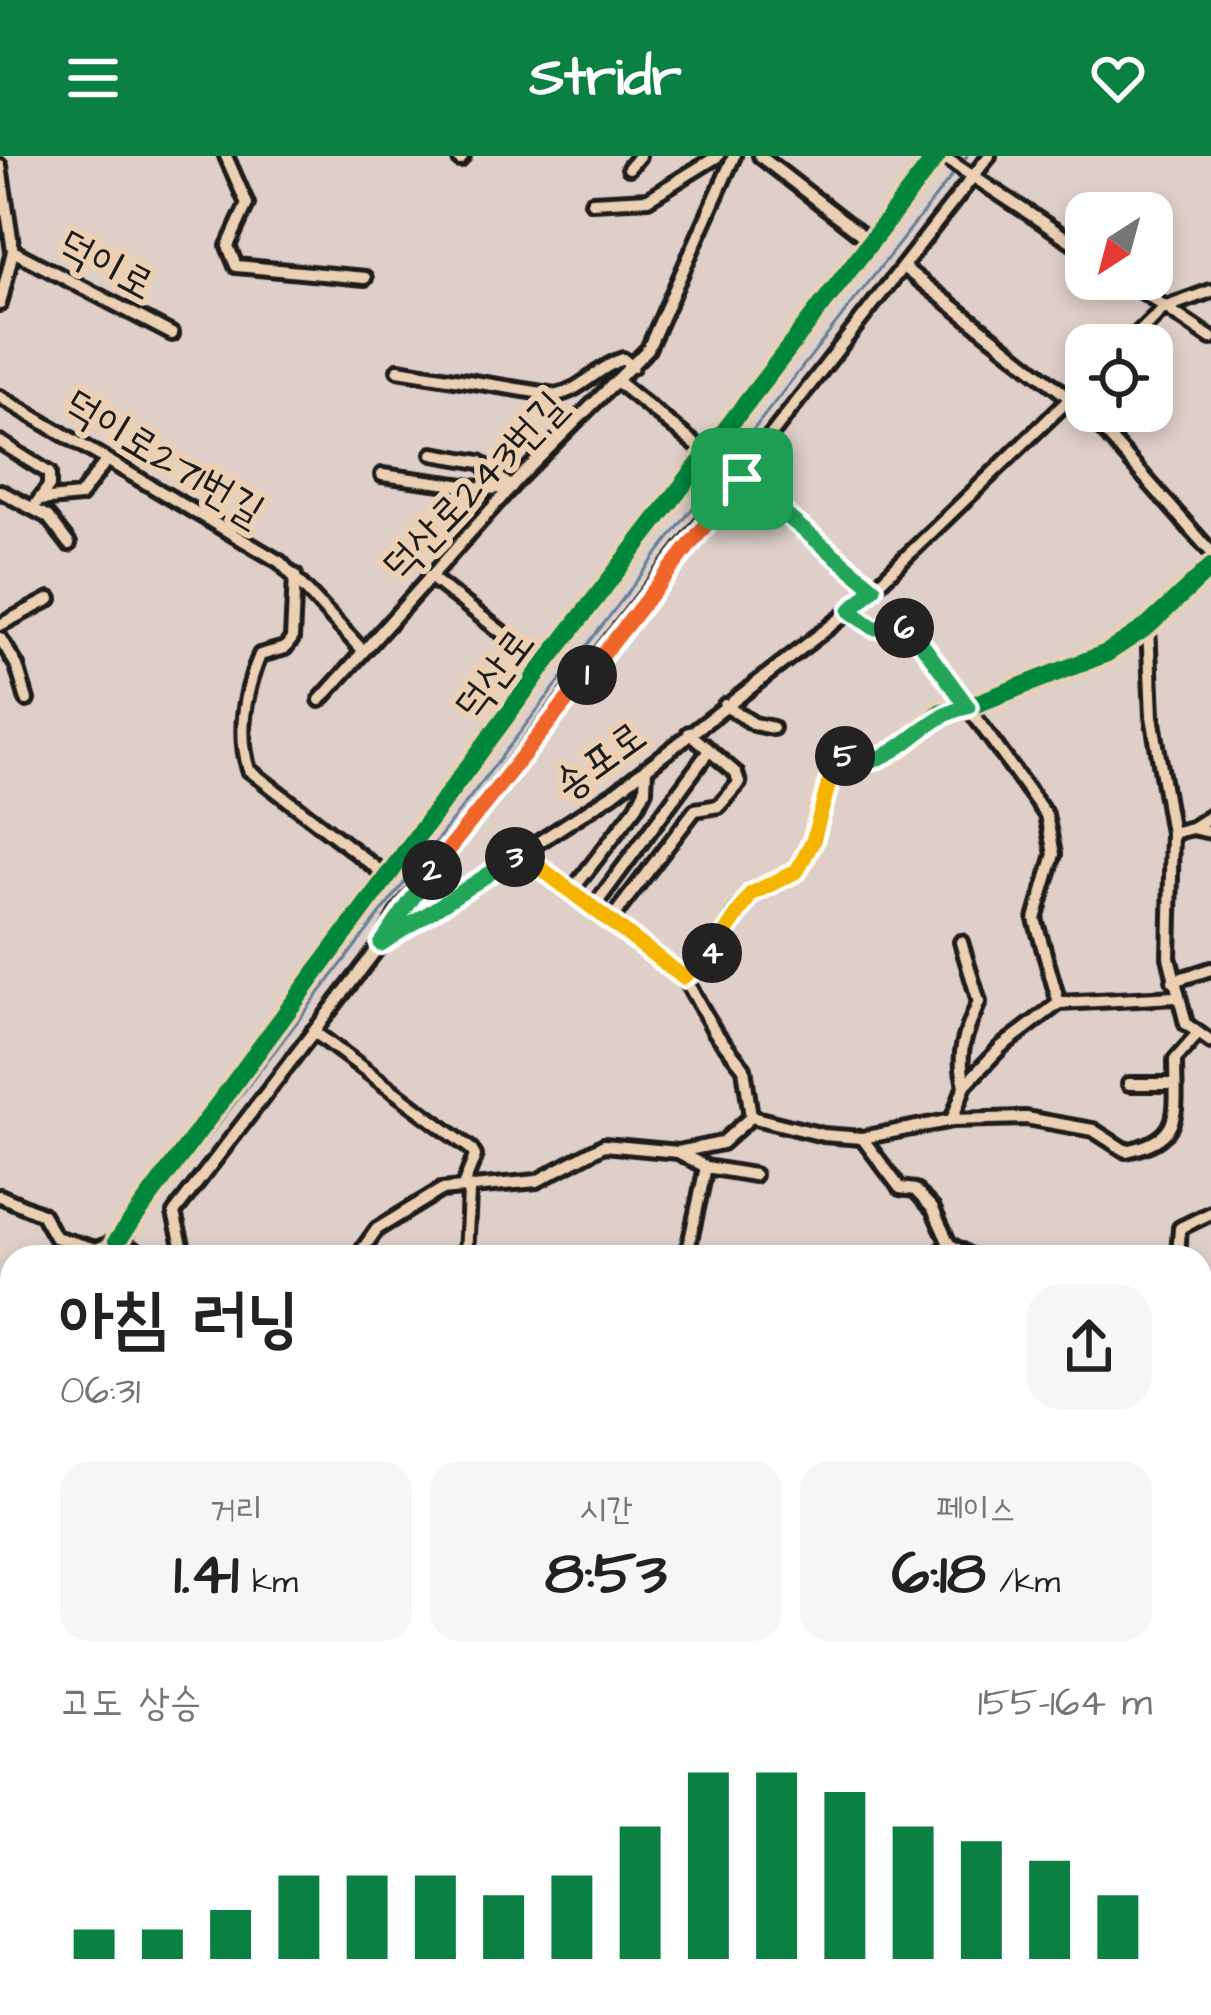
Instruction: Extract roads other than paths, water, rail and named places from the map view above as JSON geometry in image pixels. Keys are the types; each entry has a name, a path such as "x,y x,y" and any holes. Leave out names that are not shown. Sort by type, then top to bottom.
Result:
{"street":[{"path":"226,156 247,204 229,246 236,266 365,278"},
{"path":"629,168 639,156"},
{"path":"592,202 648,199 718,156"},
{"name":"덕산로243번길","path":"320,700 511,487 632,367 656,335 734,156"},
{"path":"760,156 872,243"},
{"name":"덕산로","path":"381,944 396,915 989,156"},
{"path":"941,157 1065,237"},
{"name":"덕산로","path":"135,1245 388,877 544,664 941,157"},
{"name":"덕이로","path":"0,166 13,250 0,304"},
{"name":"덕이로","path":"13,250 172,334"},
{"path":"903,266 1065,392"},
{"path":"1148,324 1164,308 1211,290"},
{"path":"1153,300 1209,334"},
{"name":"덕산로243번길","path":"398,370 555,395 570,393 622,359 632,367"},
{"path":"619,383 874,588"},
{"name":"덕이로271번길","path":"0,397 295,575 363,651"},
{"name":"송포로","path":"182,1245 174,1213 381,944 646,768 850,611 1065,404"},
{"path":"1104,432 1211,553"},
{"path":"0,442 49,473 50,486 36,504"},
{"path":"433,454 480,462 511,487"},
{"path":"36,504 80,496 106,461"},
{"path":"382,475 487,489 511,487"},
{"path":"0,490 36,504 69,544"},
{"path":"683,977 724,938 751,894 797,871 813,841 830,779 847,753 856,749 873,760 894,753 941,712 968,707 1107,653 1148,626 1211,567"},
{"name":"덕이로271번길","path":"295,575 292,639 285,648 260,655 244,694 249,770 388,877"},
{"path":"429,576 544,664"},
{"path":"0,625 50,598"},
{"path":"850,611 874,628 910,628 1046,815 1054,854 1035,919 1059,1003"},
{"path":"1148,626 1152,716 1172,833 1175,997 1186,1024 1211,1042"},
{"path":"0,638 17,666 27,700"},
{"path":"725,705 754,724 773,728"},
{"path":"610,921 695,809 718,806 739,783 736,772 689,733"},
{"path":"593,908 708,752"},
{"path":"572,892 637,806 645,790 646,768"},
{"path":"1172,833 1192,828 1211,815"},
{"path":"1192,828 1211,832"},
{"path":"521,853 683,977 715,1032 744,1068 751,1117"},
{"path":"961,942 979,1002 958,1061 965,1085"},
{"path":"1173,981 1211,968"},
{"path":"952,1120 965,1085 1001,1047 1059,1003 1175,997"},
{"path":"313,1031 471,1149 475,1156 466,1174 466,1245"},
{"path":"751,1117 824,1135 862,1138 952,1120 1040,1120 1093,1130 1126,1151 1155,1145 1168,1135 1175,1116 1175,1060 1197,1035"},
{"path":"1129,1084 1175,1084"},
{"path":"363,1245 386,1222 441,1190 537,1181 604,1145 678,1152 722,1144 751,1117"},
{"path":"862,1138 900,1188 915,1190 933,1208 949,1244"},
{"path":"678,1152 706,1167 754,1175"},
{"path":"689,1245 706,1167"},
{"path":"0,1196 42,1214 55,1237 82,1245"},
{"path":"1179,1245 1180,1228 1211,1213"}],"waterway":[{"path":"961,164 967,156"},
{"path":"728,462 955,172"},
{"path":"132,1244 140,1226 722,470"}]}
